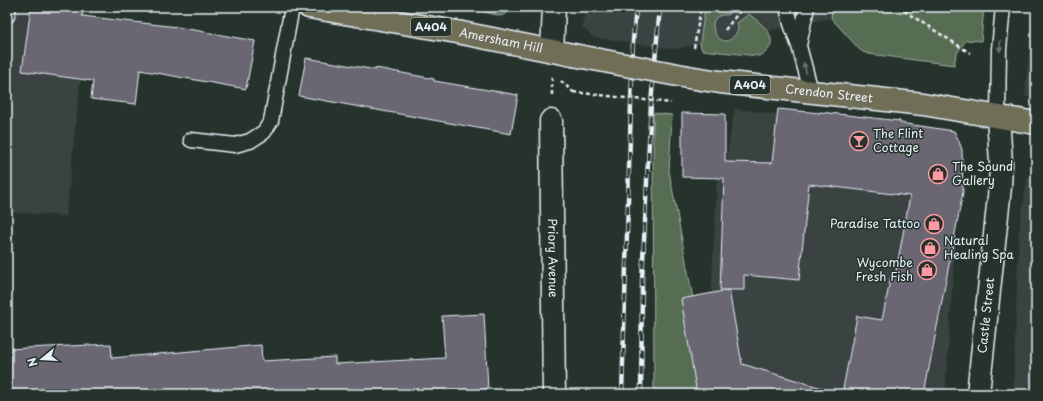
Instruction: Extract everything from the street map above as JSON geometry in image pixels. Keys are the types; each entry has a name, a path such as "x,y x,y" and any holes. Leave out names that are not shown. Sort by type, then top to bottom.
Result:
{"main road":[{"name":"Amersham Hill","path":"309,7 457,32 552,51"},
{"name":"Crendon Street","path":"552,51 720,82 923,104 1036,123"}],"street":[{"path":"552,51 554,7"},
{"name":"Castle Street","path":"978,394 1000,187 1001,163 998,116"},
{"name":"Priory Avenue","path":"551,121 554,394"}],"lane":[{"path":"7,16 8,7"},
{"path":"191,140 236,146 250,141 264,132 271,121 292,7"},
{"path":"787,7 790,24 799,46 811,91"},
{"path":"799,46 807,7"},
{"path":"998,116 999,49 1003,7"}],"path":[{"path":"694,48 701,7"},
{"path":"725,30 743,7"},
{"path":"898,7 970,53"},
{"path":"573,92 671,103"}],"shaded area":[{"path":"7,7 88,7 66,216 7,212"},
{"path":"586,7 833,7 831,18 673,49 593,37 582,27"},
{"path":"1033,7 1036,7 1036,98 1025,96"},
{"path":"735,109 884,127 962,144 945,394 698,394 711,299 718,160 726,159"},
{"path":"1036,174 1036,394 1013,394 1019,230 1027,180"}],"green space":[{"path":"464,7 517,7 501,16"},
{"path":"705,7 731,7 728,15 719,16 714,20 714,32 718,37 723,40 729,40 737,32 737,23 749,14 768,32 771,37 770,47 765,53 758,56 702,50 700,44"},
{"path":"833,7 984,7 981,41 966,40 956,55 954,65 869,54 859,49 831,18"},
{"path":"653,113 672,115 669,171 694,304 698,394 654,394"}],"building":[{"path":"31,7 83,7 82,16 177,27 255,41 246,89 140,70 136,104 91,99 93,81 22,71"},
{"path":"306,58 376,70 376,68 434,79 434,81 518,95 511,134 299,96"},
{"path":"778,109 900,121 900,123 954,131 962,150 963,192 924,394 842,394 857,316 882,320 891,276 895,277 910,196 809,184 799,280 744,275 744,290 720,290 724,178 682,177 682,113 725,114 725,162 772,163"},
{"path":"729,290 742,364 822,388 821,394 697,394 681,299"},
{"path":"484,314 488,389 398,394 7,394 7,349 111,344 112,358 261,345 262,361 335,357 335,364 445,358 442,316"}],"railway":[{"path":"622,394 633,41 636,7"},
{"path":"641,394 642,280 651,103 660,7"}],"place":[{"name":"The Flint Cottage","path":"859,141"},
{"name":"The Sound Gallery","path":"938,174"},
{"name":"Paradise Tattoo","path":"934,224"},
{"name":"Natural Healing Spa","path":"930,248"},
{"name":"Wycombe Fresh Fish","path":"927,270"}]}
